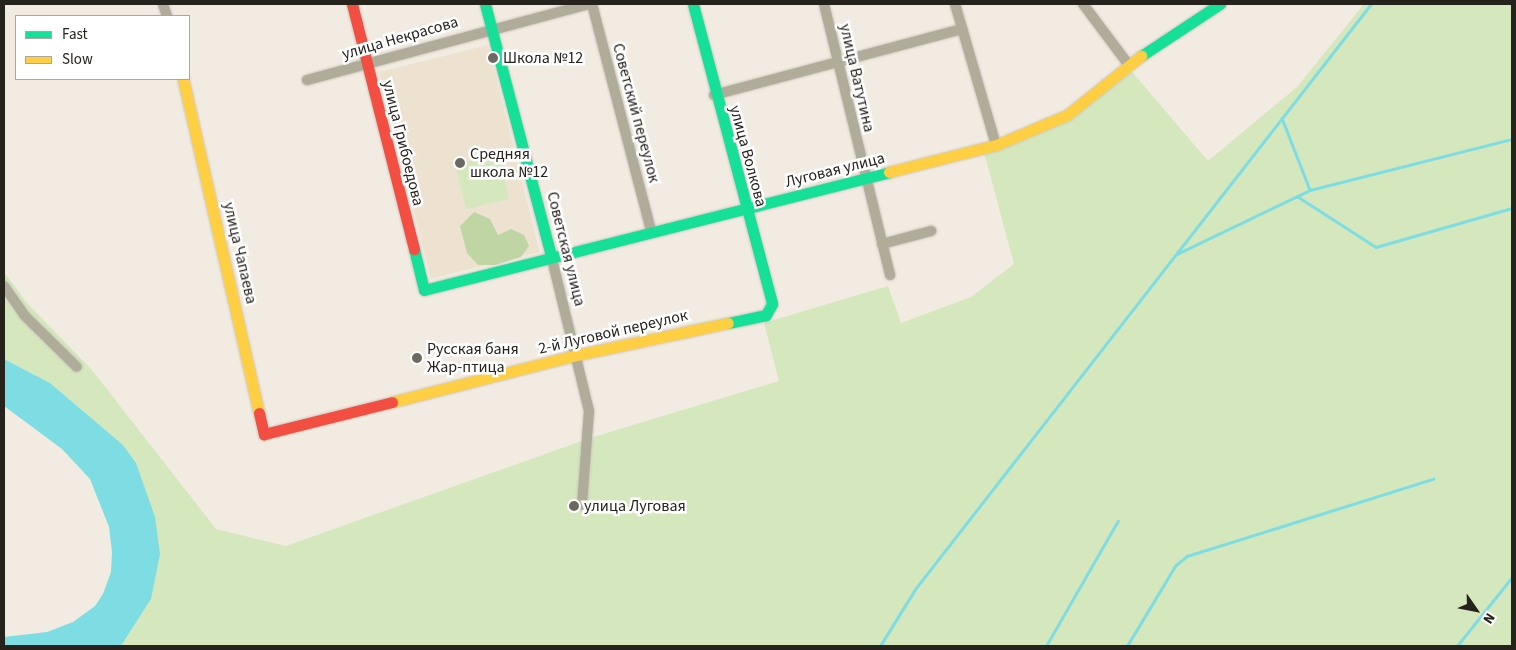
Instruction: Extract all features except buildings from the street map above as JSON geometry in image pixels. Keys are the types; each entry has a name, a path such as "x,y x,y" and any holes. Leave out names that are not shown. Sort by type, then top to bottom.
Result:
{"street":[{"name":"улица Грибоедова","path":"352,4 424,290"},
{"name":"Советская улица","path":"485,4 577,355 590,420 582,505"},
{"name":"улица Некрасова","path":"307,80 491,28 588,4"},
{"name":"Советский переулок","path":"592,4 651,231"},
{"name":"улица Волкова","path":"693,4 714,95 772,304 766,315"},
{"name":"улица Ватутина","path":"824,4 865,180 890,275"},
{"path":"955,4 996,145"},
{"path":"1083,4 1128,64"},
{"name":"Луговая улица","path":"424,290 551,256 865,180 996,145 1067,114 1128,64 1220,4"},
{"path":"714,95 962,29"},
{"name":"улица Чапаева","path":"183,80 264,434"},
{"path":"882,244 931,231"},
{"path":"4,286 24,315 78,367"},
{"name":"2-й Луговой переулок","path":"264,434 577,355 766,315"}],"shaded area":[{"name":"Средняя школа №12","path":"488,45 540,252 431,279 379,72"}],"green space":[{"path":"1364,4 1512,4 1512,646 121,646 151,599 142,484 136,463 123,445 50,383 4,359 4,272 27,303 92,370 216,529 286,546 590,438 779,381 764,323 888,286 901,323 971,297 1014,264 984,152 1069,117 1128,67 1208,161 1297,87"},
{"path":"498,154 509,199 466,209 455,165"},
{"path":"474,212 490,219 498,235 511,229 524,235 529,246 521,257 495,265 478,265 467,253 460,226"}],"water":[{"path":"4,359 50,383 123,445 136,463 155,517 160,554 151,599 121,646 4,646 4,637 47,632 73,622 95,606 103,594 111,572 112,552 109,527 90,479 62,449 4,406"}],"waterway":[{"path":"880,646 916,588 1371,4"},
{"path":"1282,118 1310,190"},
{"path":"1177,254 1310,190 1512,139"},
{"path":"1297,196 1376,247 1512,208"},
{"path":"1127,646 1175,566 1187,556 1433,479"},
{"path":"1046,646 1118,521"},
{"path":"1457,646 1512,577"}],"traffic: fast":[{"path":"485,4 551,255"},
{"path":"693,4 772,304 766,315 728,323"},
{"path":"1141,56 1220,4"},
{"path":"414,249 424,290 889,172"}],"traffic: slow":[{"path":"889,172 996,145 1067,115 1141,56"},
{"path":"183,80 259,413"},
{"path":"392,402 577,355 728,323"}],"traffic: jam":[{"path":"352,4 414,249"},
{"path":"259,413 264,434 392,402"}],"place":[{"name":"Школа №12","path":"493,58"},
{"name":"Средняя школа №12","path":"460,163"},
{"name":"Русская баня Жар-птица","path":"417,358"},
{"name":"улица Луговая","path":"574,506"}]}
